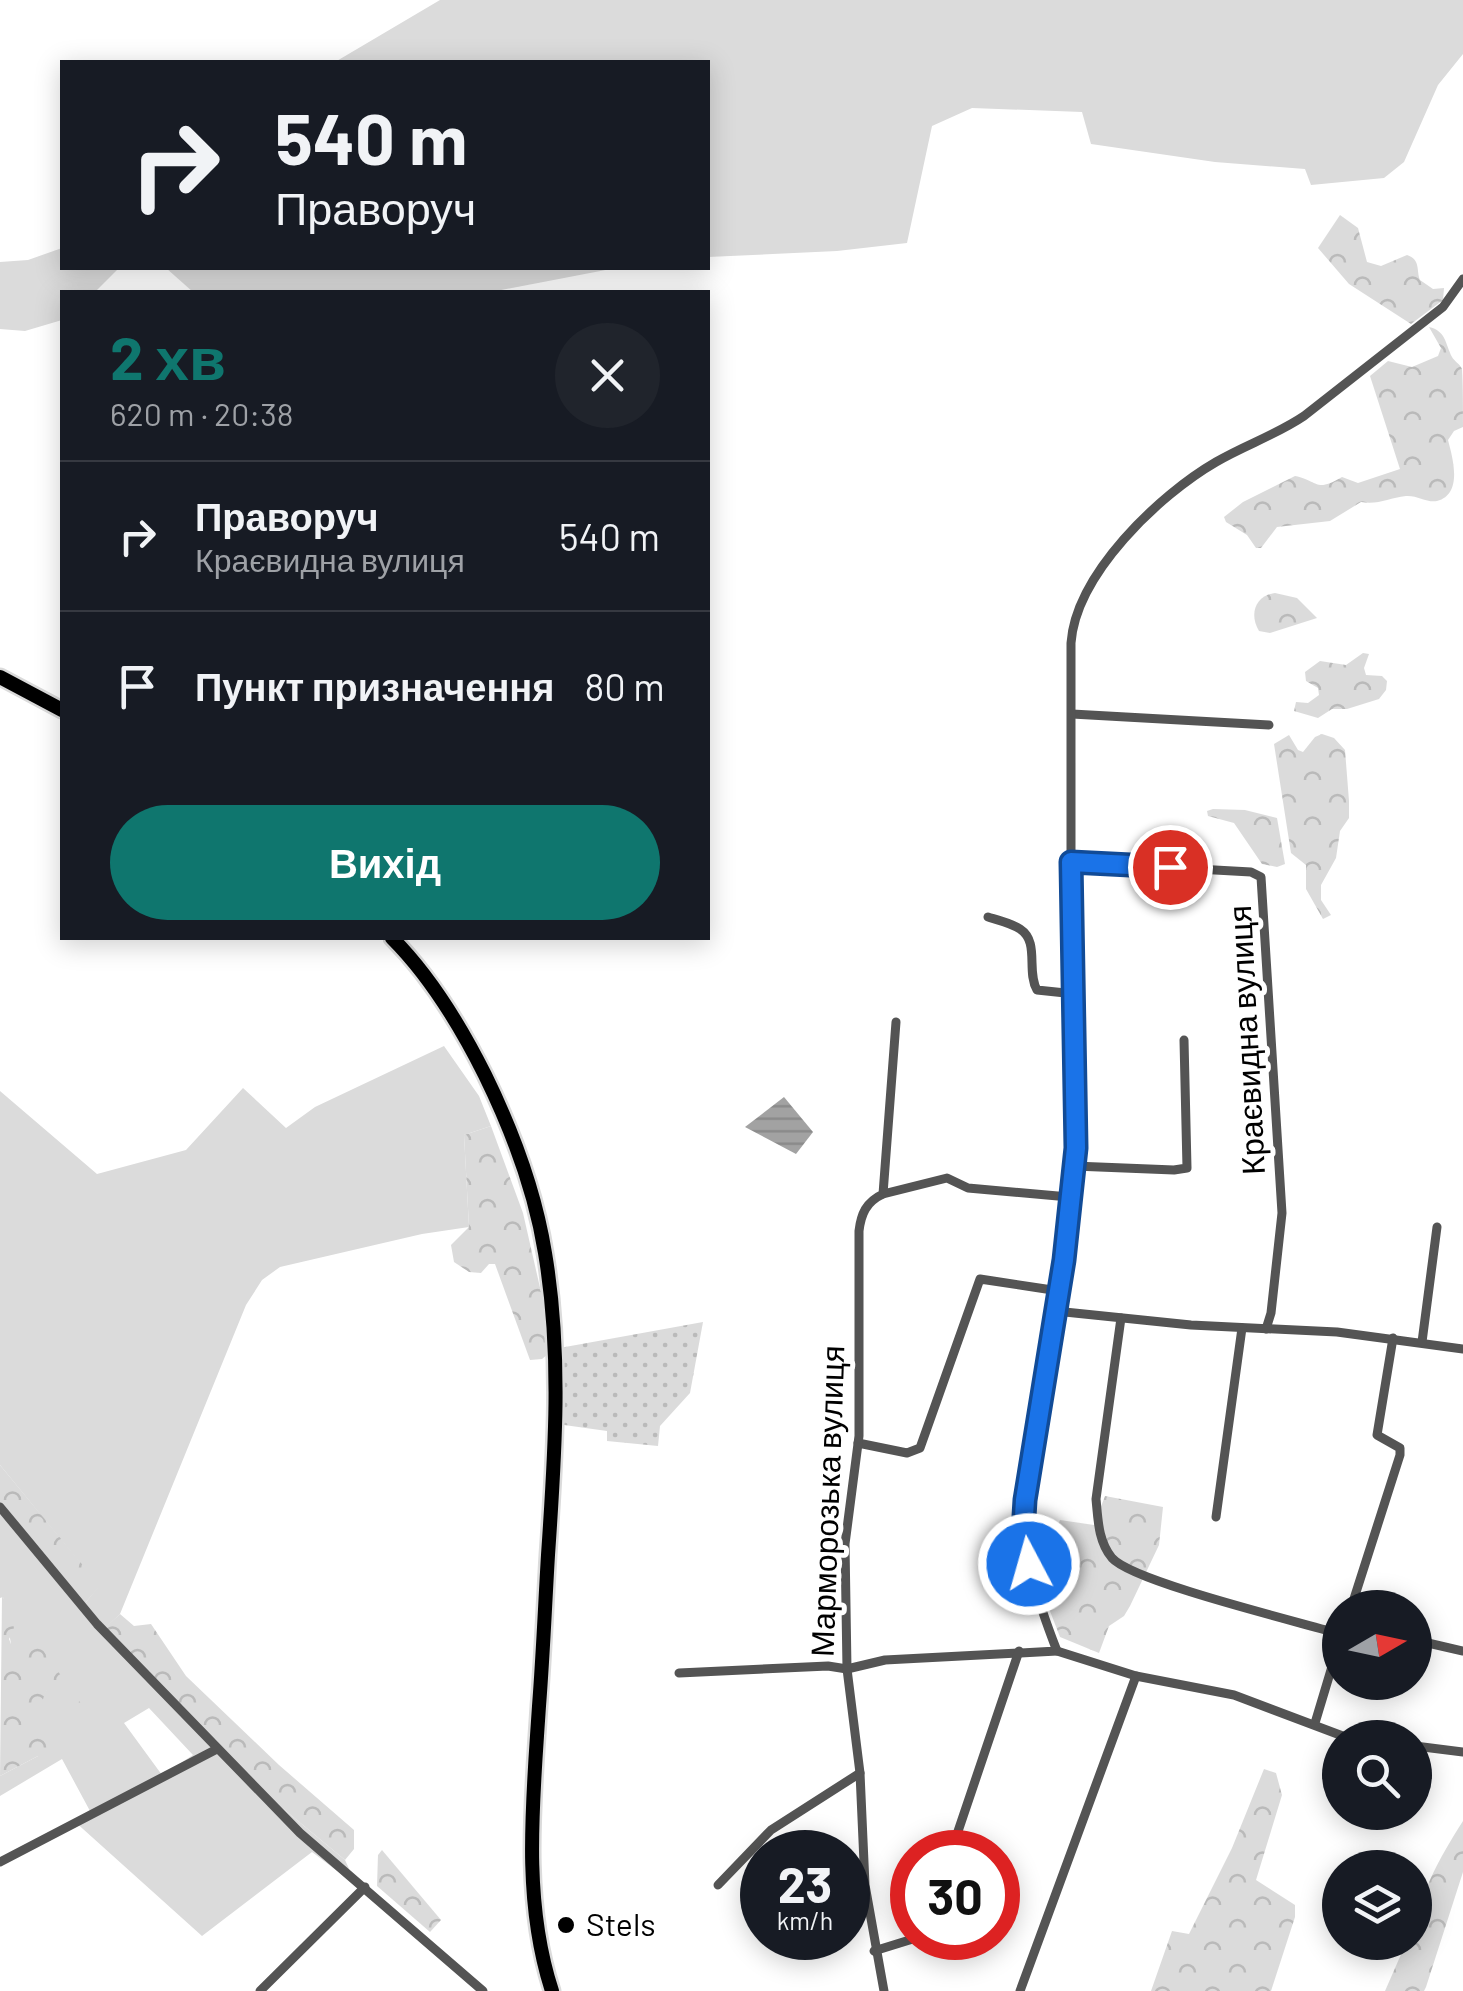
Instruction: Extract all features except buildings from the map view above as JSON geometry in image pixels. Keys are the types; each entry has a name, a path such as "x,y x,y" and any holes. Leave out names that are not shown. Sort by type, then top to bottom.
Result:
{"main road":[{"path":"0,677 60,709"},
{"path":"394,940 443,1000 470,1044 503,1112 527,1178 545,1251 554,1327 557,1426 532,1840 538,1932 552,1991"}],"street":[{"path":"1056,1651 1023,1533 1077,1138 1071,862 1072,643 1077,613 1091,583 1130,535 1169,496 1205,469 1288,426 1387,353 1444,307 1463,279"},
{"path":"1072,714 1270,725"},
{"name":"Краєвидна вулиця","path":"1071,862 1251,872 1260,878 1282,1213 1272,1314 1266,1329"},
{"path":"988,917 1022,930 1032,944 1030,979 1037,990 1075,994"},
{"name":"Марморозька вулиця","path":"884,1991 865,1885 860,1774 847,1668 845,1544 858,1443 859,1231 861,1214 874,1198 883,1194 896,1022"},
{"path":"1074,1166 1188,1168 1184,1040"},
{"path":"883,1194 947,1178 968,1188 1069,1197"},
{"path":"1422,1342 1436,1227"},
{"path":"858,1443 907,1452 920,1448 980,1279 1058,1292"},
{"path":"1056,1311 1392,1338 1463,1349"},
{"path":"1121,1318 1096,1499 1098,1529 1113,1558 1128,1570 1322,1631"},
{"path":"1216,1517 1242,1328"},
{"path":"1356,1590 1400,1455 1398,1446 1377,1435 1392,1338"},
{"path":"0,1507 97,1624 300,1833 483,1991"},
{"path":"1432,1644 1463,1651"},
{"path":"958,1830 1019,1651"},
{"path":"679,1673 847,1668 885,1660 1056,1651 1136,1676 1234,1695 1322,1727"},
{"path":"1020,1991 1136,1676"},
{"path":"1315,1724 1322,1700"},
{"path":"1432,1748 1463,1752"},
{"path":"0,1862 217,1749"},
{"path":"718,1885 771,1830 860,1774"},
{"path":"260,1991 365,1888"},
{"path":"874,1951 890,1946"}],"green space":[{"path":"440,0 1463,0 1463,54 1438,85 1404,162 1384,178 1311,185 1305,169 1215,162 1091,144 1082,112 972,108 932,126 907,243 837,251 710,257 710,60 338,60"},
{"path":"1340,215 1358,228 1367,262 1381,266 1407,255 1411,257 1420,280 1433,289 1444,288 1443,300 1411,324 1349,284 1318,248"},
{"path":"60,249 60,270 117,270 97,290 60,290 60,321 25,331 0,329 0,262 28,260"},
{"path":"168,270 606,270 501,290 191,290"},
{"path":"1429,327 1442,335 1462,369 1463,427 1448,440 1454,475 1445,497 1437,501 1406,496 1361,502 1330,521 1277,527 1261,548 1226,522 1224,517 1243,502 1295,476 1322,485 1342,477 1358,483 1400,469 1370,376 1388,361 1412,367 1438,356 1441,348"},
{"path":"1275,593 1297,598 1317,618 1270,633 1259,631 1254,618 1256,607 1263,598"},
{"path":"1363,653 1369,654 1366,675 1382,676 1387,681 1379,699 1347,709 1332,709 1318,718 1294,711 1296,702 1308,703 1319,695 1318,688 1306,681 1305,672 1320,661 1346,665"},
{"path":"1322,734 1334,738 1345,750 1349,801 1349,818 1340,831 1336,858 1321,885 1321,900 1331,915 1323,919 1306,889 1306,865 1291,853 1274,744 1289,735 1303,752"},
{"path":"1245,810 1277,818 1285,864 1262,864 1234,823 1208,816 1207,811"},
{"path":"444,1046 479,1096 491,1126 464,1135 469,1227 280,1267 262,1280 246,1305 120,1614 101,1632 222,1758 345,1860 357,1886 312,1852 202,1936 73,1820 90,1811 62,1759 0,1796 0,1776 38,1756 42,1698 47,1689 11,1644 3,1597 0,1598 0,1512 86,1602 99,1586 0,1465 0,1091 97,1174 186,1150 243,1088 286,1128 315,1107","holes":["149,1708 193,1755 162,1775 124,1723"]},
{"path":"491,1126 523,1213 554,1349 542,1359 530,1360 495,1264 489,1264 481,1273 469,1272 454,1262 451,1245 469,1227 464,1135"},
{"path":"703,1322 690,1393 660,1426 658,1446 607,1441 607,1431 557,1424 554,1349"},
{"path":"0,1465 100,1586 86,1602 74,1603 0,1512"},
{"path":"1105,1496 1163,1507 1159,1545 1124,1616 1109,1626 1099,1653 1060,1637 1043,1593 1052,1557 1049,1547 1060,1520 1094,1525"},
{"path":"2,1596 13,1617 11,1644 40,1646 84,1708 74,1719 47,1690 43,1710 59,1741 0,1776"},
{"path":"120,1614 134,1626 151,1624 186,1676 354,1830 354,1849 345,1860 222,1758 100,1632"},
{"path":"1264,1769 1276,1773 1282,1795 1256,1880 1295,1905 1295,1917 1271,1991 1151,1991 1172,1931 1189,1934 1232,1848"},
{"path":"1463,1821 1463,1872 1426,1987 1424,1991 1385,1991 1399,1960 1432,1960 1432,1877"},
{"path":"382,1850 441,1920 430,1932 377,1886 378,1855"}],"shaded area":[{"path":"784,1097 813,1132 796,1154 745,1127"}],"place":[{"name":"Stels","path":"566,1925"}],"route":[{"path":"1029,1564 1023,1533 1025,1500 1064,1260 1076,1148 1071,862 1170,867"}]}
